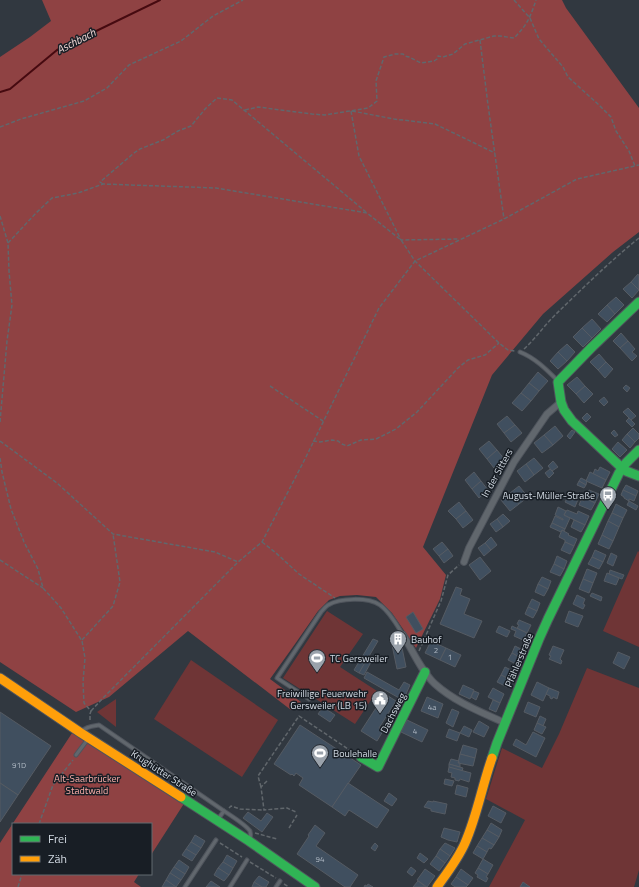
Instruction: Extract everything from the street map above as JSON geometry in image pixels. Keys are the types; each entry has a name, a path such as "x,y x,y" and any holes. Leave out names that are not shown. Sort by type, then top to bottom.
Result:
{"street":[{"path":"639,302 592,346 558,382 561,402 564,410 572,421 622,468 639,476"},
{"name":"In der Sitters","path":"464,562 469,548 514,462 547,414 561,402"},
{"name":"Pfählerstraße","path":"436,887 457,858 474,820 486,775 497,743 542,632 622,468 639,450"},
{"path":"404,634 425,672 435,684 453,698 505,723"},
{"name":"Dachsweg","path":"361,757 378,767 425,672"},
{"name":"Krughütter Straße","path":"0,678 249,841 315,887"}],"lane":[{"path":"520,352 548,370 558,382"},
{"path":"309,699 277,678 321,612 328,605 340,601 367,600 380,605 391,616 404,634"},
{"path":"76,755 85,735 85,729 91,726 100,725 237,820 250,831 251,837 249,841"},
{"path":"217,820 224,811"},
{"path":"185,887 216,840"},
{"path":"230,887 248,860"},
{"path":"276,887 280,881"}],"path":[{"path":"0,128 21,119 84,101 107,88 129,65 181,41 213,16 244,0"},
{"path":"514,0 530,18 539,39 563,67 568,77 611,117 616,131 629,151 635,166"},
{"path":"245,110 258,107 325,115 368,108 377,101 376,81 384,57 395,54 403,54 421,63 425,63 434,61 438,56 443,57 453,54 464,44 494,36 514,38 522,30 530,18 536,0"},
{"path":"480,40 504,219"},
{"path":"103,184 100,182 140,149 163,140 178,131 191,126 206,108 217,98 232,100 401,240 462,239"},
{"path":"351,111 394,119 434,124 495,153"},
{"path":"351,111 360,156 401,240 414,261 508,350 520,352 615,258 639,238"},
{"path":"91,726 89,720 91,711 102,699 238,562 262,542 306,457 379,308 414,261 504,219 577,179 639,165"},
{"path":"8,243 52,198 78,193 103,184 216,188 367,212"},
{"path":"0,216 8,243 12,305 6,348 0,422"},
{"path":"313,441 320,442 332,440 338,441 347,446 362,440 376,439 396,429 417,412 458,368 468,360 486,355 500,343"},
{"path":"270,386 323,421"},
{"path":"0,441 57,483 113,534 215,552 238,562"},
{"path":"0,458 11,509 24,542 38,569 43,588"},
{"path":"82,641 113,606 120,582 113,534"},
{"path":"262,542 299,574 340,601"},
{"path":"0,560 43,588 61,608 82,641 85,658 82,682 84,702 91,711"},
{"path":"416,657 441,601 448,575 464,562"},
{"path":"264,810 258,776 299,716 361,757"},
{"path":"38,823 52,785 76,755"},
{"path":"261,787 267,781"},
{"path":"224,811 231,806 240,809 264,810 287,808 296,812"},
{"path":"289,828 297,815"},
{"path":"250,831 277,839"},
{"path":"216,840 289,887"},
{"path":"18,887 22,875"}],"shaded area":[{"path":"638,551 639,552 639,647 603,631"},
{"name":"TC Gersweiler","path":"327,611 363,634 340,667 377,691 355,724 283,678"},
{"path":"191,660 278,720 242,777 154,719"},
{"path":"587,668 639,688 639,870 634,887 489,887 525,820 486,799 502,748 542,768 559,734"},
{"path":"116,699 116,727 97,712"}],"green space":[{"path":"42,0 562,0 566,8 639,108 639,232 613,252 543,314 492,375 423,547 446,575 440,599 416,648 392,613 376,597 357,595 340,596 329,600 318,611 270,679 301,702 291,710 188,631 109,697 76,712 0,662 0,57 51,21"},
{"name":"Alt-Saarbrücker Stadtwald","path":"76,727 185,802 152,853 152,823 13,823"},
{"name":"Alt-Saarbrücker Stadtwald","path":"12,825 12,875 138,875 134,882 141,887 0,887 0,843"}],"building":[{"path":"638,274 639,276 639,290 631,282"},
{"path":"631,282 639,290 632,298 623,289"},
{"path":"616,297 624,305 615,314 607,305"},
{"path":"607,305 615,314 607,322 598,314"},
{"path":"592,319 601,329 592,338 582,328"},
{"path":"582,328 592,338 583,347 573,337"},
{"path":"621,333 628,341 620,348 613,341"},
{"path":"628,341 635,349 632,352 637,356 632,361 620,348"},
{"path":"567,344 575,352 567,361 558,352"},
{"path":"558,352 567,361 558,369 550,361"},
{"path":"599,354 606,362 598,370 590,362"},
{"path":"606,362 613,369 605,378 598,370"},
{"path":"538,372 548,381 539,391 529,383"},
{"path":"577,377 585,386 576,394 567,385"},
{"path":"529,383 539,391 531,401 521,393"},
{"path":"626,385 630,388 627,392 623,388"},
{"path":"585,386 593,394 584,403 576,394"},
{"path":"521,393 531,401 522,411 512,403"},
{"path":"604,397 608,402 604,406 599,401"},
{"path":"628,408 636,416 631,420 623,412"},
{"path":"587,413 591,417 586,422 582,418"},
{"path":"507,416 515,425 504,433 497,424"},
{"path":"629,418 635,424 632,427 626,421"},
{"path":"515,425 522,433 511,442 504,433"},
{"path":"555,426 563,436 553,445 544,435"},
{"path":"633,428 639,434 639,438 635,442 627,434"},
{"path":"572,430 575,432 570,439 567,436"},
{"path":"614,430 618,435 615,437 611,433"},
{"path":"627,434 635,442 630,448 622,440"},
{"path":"544,435 553,445 542,453 534,443"},
{"path":"489,441 497,450 487,459 479,449"},
{"path":"618,442 627,450 620,457 612,449"},
{"path":"497,450 505,460 494,468 487,459"},
{"path":"534,458 543,468 534,475 526,464"},
{"path":"553,461 558,467 552,471 548,466"},
{"path":"526,464 534,475 525,482 517,471"},
{"path":"600,467 610,472 606,480 593,474 595,469 598,471"},
{"path":"550,469 554,473 549,478 545,473"},
{"path":"474,472 481,481 472,489 465,480"},
{"path":"590,472 606,480 602,488 586,481"},
{"path":"581,478 587,481 586,485 579,481"},
{"path":"481,481 488,490 479,498 472,489"},
{"path":"579,481 586,485 584,488 577,485"},
{"path":"626,485 638,491 636,496 623,490"},
{"path":"519,486 528,497 519,504 510,493"},
{"path":"589,490 599,494 595,503 585,498"},
{"path":"623,490 636,496 634,501 629,499 629,501 621,495"},
{"path":"510,493 519,504 510,511 501,500"},
{"path":"570,493 579,497 575,507 565,502"},
{"path":"585,498 595,503 591,510 579,505 581,500 584,501"},
{"path":"629,501 638,506 636,510 627,505"},
{"path":"459,502 466,511 456,519 448,511"},
{"path":"616,504 627,510 623,518 612,513"},
{"path":"558,507 566,511 564,515 570,518 565,529 552,523 555,516 563,520 555,515"},
{"path":"567,510 577,514 578,511 589,516 585,525 564,515"},
{"path":"466,511 473,520 463,528 456,519"},
{"path":"612,513 623,518 619,527 608,521"},
{"path":"503,514 510,521 503,527 497,519"},
{"path":"497,519 503,527 496,532 490,524"},
{"path":"574,520 585,525 581,532 571,527"},
{"path":"608,521 619,527 613,541 602,535"},
{"path":"552,523 565,529 564,531 562,530 561,532 550,527"},
{"path":"562,530 569,534 568,535 577,539 574,546 565,542 565,540 559,537"},
{"path":"602,535 613,541 609,549 598,544"},
{"path":"491,537 497,545 491,550 485,543"},
{"path":"442,542 448,549 439,556 433,549"},
{"path":"565,542 574,546 570,554 561,550"},
{"path":"485,543 491,550 484,556 478,548"},
{"path":"448,549 453,556 444,563 439,556"},
{"path":"595,550 606,555 603,562 592,557"},
{"path":"611,553 617,556 613,566 607,563"},
{"path":"557,556 567,561 564,569 554,564"},
{"path":"480,557 491,571 480,580 469,565"},
{"path":"592,557 603,562 599,569 588,564"},
{"path":"554,564 564,569 560,576 550,572"},
{"path":"587,569 597,573 593,583 583,579"},
{"path":"610,570 624,575 622,579 609,574"},
{"path":"607,573 619,578 616,585 604,581"},
{"path":"542,577 551,581 548,589 538,584"},
{"path":"583,579 593,583 589,593 579,589"},
{"path":"538,584 548,589 544,596 535,592"},
{"path":"456,587 462,589 460,595 470,599 464,614 482,621 474,638 440,624"},
{"path":"592,593 602,597 601,601 590,596"},
{"path":"577,595 585,599 583,609 573,604"},
{"path":"532,599 540,603 537,611 528,607"},
{"path":"528,607 537,611 533,618 525,614"},
{"path":"569,611 583,616 578,627 565,622"},
{"path":"413,612 423,629 416,633 406,617"},
{"path":"519,620 531,625 527,633 517,628 519,625 517,624"},
{"path":"499,626 510,631 507,637 496,632"},
{"path":"512,626 527,633 523,640 514,636 516,631 511,629"},
{"name":"Bauhof","path":"400,638 406,667 397,669 391,640"},
{"path":"373,639 378,641 359,673 354,670"},
{"path":"431,641 446,648 440,660 425,653"},
{"path":"515,646 525,651 521,658 512,653"},
{"path":"553,646 564,650 560,659 562,661 561,664 549,659"},
{"path":"446,648 461,655 455,667 440,660"},
{"path":"618,652 630,657 624,669 613,663"},
{"path":"512,653 521,658 518,665 508,660"},
{"path":"367,659 371,662 364,675 359,673"},
{"path":"505,667 515,672 511,680 501,675"},
{"path":"367,672 399,690 404,682 410,685 406,694 410,696 406,702 364,678"},
{"path":"501,675 511,680 507,687 497,682"},
{"path":"537,682 549,688 543,701 531,695"},
{"path":"463,685 474,690 470,699 459,694"},
{"path":"493,688 504,694 500,703 488,697"},
{"path":"549,688 559,692 557,699 553,697 552,699 546,694"},
{"path":"474,691 479,693 476,700 471,697"},
{"name":"Freiwillige Feuerwehr Gersweiler (LB 15)","path":"385,694 396,701 379,728 383,731 377,741 361,731"},
{"path":"427,697 443,704 438,718 421,711"},
{"path":"493,700 500,703 496,712 489,709"},
{"path":"528,702 540,707 536,717 524,712"},
{"path":"323,707 335,715 330,722 318,714"},
{"path":"452,709 459,712 453,727 446,723"},
{"path":"0,712 51,746 18,795 0,783"},
{"path":"540,716 546,719 543,726 537,723"},
{"path":"407,720 428,730 422,742 401,732"},
{"path":"479,721 489,727 484,737 473,732"},
{"path":"537,723 546,727 542,734 534,730"},
{"name":"Boulehalle","path":"300,725 361,765 332,807 299,785 303,778 296,773 294,776 292,774 291,775 274,764"},
{"path":"464,726 472,730 469,737 460,733"},
{"path":"449,729 460,733 457,741 446,737"},
{"path":"533,732 545,738 536,757 513,745 516,739 526,745"},
{"path":"463,745 477,749 475,758 460,754"},
{"path":"460,754 475,758 473,766 458,763"},
{"path":"451,759 459,761 458,763 460,763 460,767 449,764"},
{"path":"449,764 463,768 462,771 449,767"},
{"path":"449,767 471,773 469,782 460,779 459,781 455,780 455,778 451,777 452,773 448,772"},
{"path":"445,779 454,781 452,786 444,784"},
{"path":"0,783 18,795 0,822"},
{"path":"348,783 389,810 377,828 349,810 345,816 332,807"},
{"path":"457,785 468,788 466,797 455,794"},
{"path":"389,793 397,799 392,806 384,801"},
{"path":"428,801 447,804 445,814 431,811 431,809 424,807"},
{"path":"493,806 506,813 501,823 488,816"},
{"path":"248,812 261,821 267,813 273,817 262,832 243,818"},
{"path":"491,823 502,830 499,837 487,830"},
{"path":"315,825 325,833 316,846 358,875 350,887 345,887 297,854"},
{"path":"444,828 460,832 457,842 441,837"},
{"path":"487,830 499,837 494,845 482,838"},
{"path":"195,835 205,841 201,848 191,842"},
{"path":"482,838 494,845 491,849 489,848 487,852 477,846"},
{"path":"191,842 201,848 196,855 186,849"},
{"path":"375,843 378,846 375,851 371,848"},
{"path":"445,843 455,848 450,856 440,849"},
{"path":"477,846 487,852 483,859 473,853"},
{"path":"186,849 196,855 192,861 182,855"},
{"path":"440,849 450,856 445,863 436,856"},
{"path":"420,853 428,859 424,863 417,858"},
{"path":"227,855 237,861 233,868 223,862"},
{"path":"436,856 445,863 439,871 430,864"},
{"path":"483,859 493,865 488,874 478,868"},
{"path":"179,860 189,867 185,874 174,867"},
{"path":"223,862 233,868 229,875 218,868"},
{"path":"174,867 185,874 181,880 170,873"},
{"path":"411,867 416,871 412,876 407,872"},
{"path":"218,868 229,875 224,881 214,875"},
{"path":"478,868 488,874 486,877 488,878 486,882 477,877 478,875 475,873"},
{"path":"425,869 435,876 427,887 417,880"},
{"path":"461,869 473,878 468,885 456,877"},
{"path":"170,873 181,880 176,887 166,880"},
{"path":"259,876 269,882 266,887 262,887 254,882"},
{"path":"456,877 468,885 466,887 455,887 451,884"},
{"path":"166,880 176,887 162,887"},
{"path":"211,881 220,887 206,887"},
{"path":"418,881 426,887 413,887"},
{"path":"254,882 262,887 252,887"},
{"path":"523,882 530,887 520,887"},
{"path":"368,884 373,887 364,887"}],"waterway":[{"name":"Aschbach","path":"0,92 10,89 57,50 160,0"}],"traffic: fast":[{"path":"639,302 558,382 561,402 564,410 572,421 622,468 639,476"},
{"path":"492,758 548,619 619,473 626,463 639,450"},
{"path":"361,757 378,767 425,672"},
{"path":"181,797 249,841 315,887"}],"traffic: slow":[{"path":"0,678 81,733 181,797"},
{"path":"437,887 456,860 465,843 473,822 492,758"}],"place":[{"name":"August-Müller-Straße","path":"608,510"},
{"name":"Bauhof","path":"398,654"},
{"name":"TC Gersweiler","path":"317,673"},
{"name":"Freiwillige Feuerwehr Gersweiler (LB 15)","path":"380,714"},
{"name":"Boulehalle","path":"320,768"}]}
